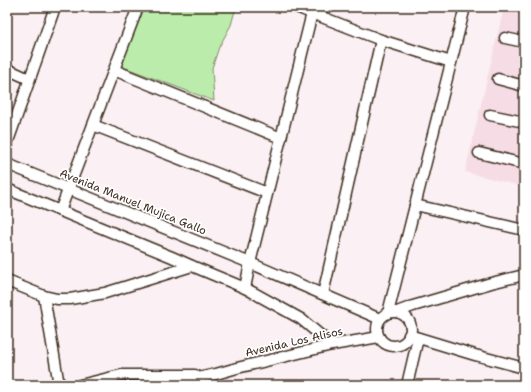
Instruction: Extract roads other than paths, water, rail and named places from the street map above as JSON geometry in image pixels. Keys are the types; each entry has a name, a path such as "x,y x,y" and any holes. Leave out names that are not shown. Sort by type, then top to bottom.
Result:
{"street":[{"path":"7,144 55,7"},
{"path":"60,211 138,7"},
{"path":"296,7 382,40 452,62"},
{"path":"389,315 415,205 466,7"},
{"path":"245,288 312,13"},
{"path":"506,38 524,42"},
{"path":"323,294 382,40"},
{"path":"7,69 29,79"},
{"path":"114,70 281,138"},
{"path":"498,80 524,86"},
{"path":"490,115 524,122"},
{"path":"93,125 267,193"},
{"path":"479,153 524,164"},
{"name":"Avenida Manuel Mujica Gallo","path":"7,164 69,188 323,294 389,315"},
{"path":"7,189 245,288 301,320 332,345"},
{"path":"415,205 524,230"},
{"path":"7,281 44,296 57,299 70,299 105,293 192,266"},
{"path":"524,275 413,306 389,315 378,323 377,327 379,337 387,344 397,345 413,336 475,356 524,368"},
{"path":"44,296 59,385"},
{"path":"389,315 403,315 410,324 410,329 413,336 407,385"},
{"name":"Avenida Los Alisos","path":"166,385 332,345 379,337"},
{"path":"216,374 218,385"},
{"name":"Avenida Los Alisos","path":"80,385 121,375 216,374"}]}
